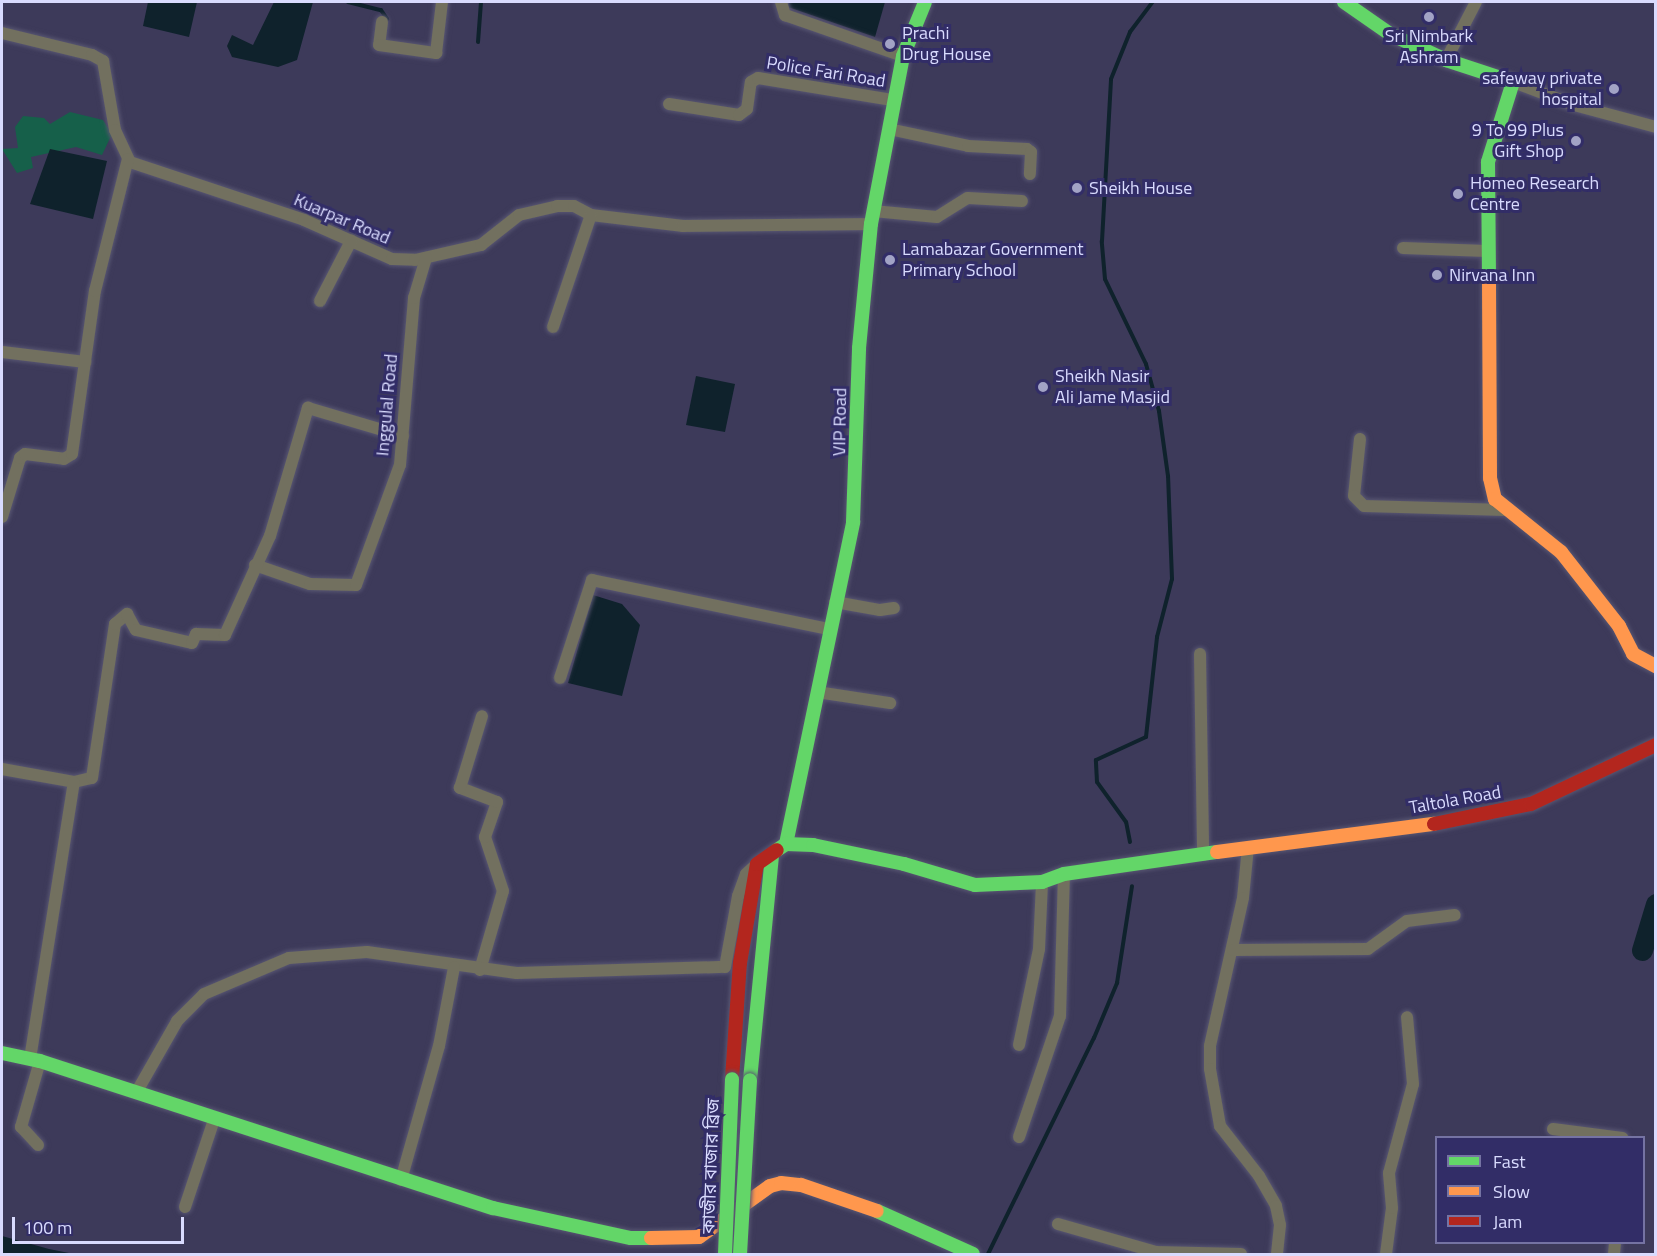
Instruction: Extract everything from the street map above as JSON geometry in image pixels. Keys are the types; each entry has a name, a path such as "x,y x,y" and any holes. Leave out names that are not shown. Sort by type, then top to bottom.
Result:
{"street":[{"path":"382,22 379,45 436,53 442,2"},
{"path":"781,2 785,15 903,56"},
{"name":"VIP Road","path":"786,844 856,495 859,348 872,218 889,129 892,100 903,56 925,2"},
{"path":"1344,2 1390,34 1446,60 1574,105 1656,127"},
{"path":"1446,60 1476,2"},
{"path":"2,33 92,55 103,61 115,130 128,159 95,291 72,454 64,459 26,454 20,458 8,506 2,517"},
{"name":"Police Fari Road","path":"669,104 739,115 747,109 754,79 892,100"},
{"path":"1513,82 1488,162 1490,478 1495,499 1505,510 1561,552 1619,626 1634,654 1656,666"},
{"path":"889,129 969,146 1027,149 1031,152 1030,174"},
{"name":"Kuarpar Road","path":"128,159 304,220 392,260 426,258 490,242 510,221 531,211 574,206 591,215 683,226 937,217 968,198 1022,201"},
{"path":"553,327 591,215"},
{"path":"320,301 351,241"},
{"path":"1403,248 1487,251"},
{"name":"Inggulal Road","path":"255,565 310,584 356,585 400,465 414,298 426,258"},
{"path":"2,352 85,362"},
{"path":"2,769 74,782 92,778 115,624 127,614 136,630 192,643 196,634 225,635 270,536 308,408 403,436"},
{"path":"1360,439 1354,496 1364,506 1505,510"},
{"path":"560,678 591,580 828,629"},
{"path":"835,602 880,610 894,608"},
{"path":"1200,654 1203,855"},
{"path":"817,692 890,703"},
{"path":"480,970 503,891 485,837 497,802 460,788 482,716"},
{"name":"Taltola Road","path":"786,844 813,845 904,864 975,885 1042,882 1064,874 1248,847 1437,824 1531,804 1656,746"},
{"path":"38,1144 21,1127 35,1060 74,782"},
{"path":"136,1093 177,1022 204,994 289,958 367,952 454,967 517,973 725,967 738,896 746,874 786,844"},
{"path":"1248,847 1233,950 1210,1046 1217,1117 1259,1176 1276,1206 1280,1225 1277,1254"},
{"path":"740,1254 750,1080 764,907 773,852"},
{"name":"কাজীর বাজার ব্রিজ","path":"725,1254 732,1079 740,963 757,864"},
{"path":"1019,1137 1060,1016 1064,874"},
{"path":"1019,1044 1039,949 1042,882"},
{"path":"1233,950 1368,949 1407,921 1455,915"},
{"path":"401,1180 439,1046 454,967"},
{"path":"1386,1254 1392,1208 1389,1173 1413,1084 1407,1017"},
{"path":"2,1053 35,1060 401,1180 505,1210 631,1238 670,1240 699,1237 770,1186 801,1185 855,1201 968,1252"},
{"path":"185,1207 214,1120"},
{"path":"1553,1129 1613,1136"},
{"path":"1058,1224 1156,1252 1240,1254"}],"green space":[{"path":"70,112 103,120 112,134 102,155 76,147 31,157 33,168 17,173 2,149 18,148 15,127 23,116 44,118 50,124"}],"water":[{"path":"148,2 197,2 189,37 143,26"},
{"path":"274,2 313,2 297,60 278,67 232,57 227,46 232,35 253,45"},
{"path":"789,2 885,2 875,37 788,7"},
{"path":"50,149 107,161 93,219 30,204"},
{"path":"696,376 735,384 725,432 686,425"},
{"path":"593,595 622,604 640,625 622,696 568,683"},
{"path":"2,1236 49,1249 74,1254 2,1254"}],"waterway":[{"path":"348,2 381,10 387,19"},
{"path":"478,42 481,2"},
{"path":"1130,842 1126,822 1097,782 1096,760 1146,737 1157,637 1172,579 1168,476 1159,411 1146,364 1105,279 1102,241 1111,79 1130,32 1153,2"},
{"path":"988,1254 1094,1038 1117,983 1132,886"},
{"path":"1642,950 1656,904"}],"traffic: fast":[{"path":"786,844 853,522 859,348 871,224 903,56 925,2"},
{"path":"1344,2 1390,34 1446,60 1513,82 1488,162 1489,283"},
{"path":"777,850 786,844 813,845 904,864 975,885 1042,882 1064,874 1217,852"},
{"path":"750,1080 772,855"},
{"path":"2,1053 40,1061 493,1208 631,1238 651,1238"},
{"path":"725,1254 732,1079"},
{"path":"740,1254 750,1080"},
{"path":"877,1211 973,1254"}],"traffic: slow":[{"path":"1489,283 1490,478 1495,499 1561,552 1619,626 1633,654 1656,666"},
{"path":"1217,852 1434,824"},
{"path":"651,1238 699,1237 770,1186 781,1183 801,1185 877,1211"}],"traffic: jam":[{"path":"1434,824 1531,804 1656,745"},
{"path":"732,1079 740,963 757,864 777,850"}],"place":[{"name":"Sri Nimbark Ashram","path":"1429,17"},
{"name":"Prachi Drug House","path":"890,44"},
{"name":"safeway private hospital","path":"1614,89"},
{"name":"9 To 99 Plus Gift Shop","path":"1576,141"},
{"name":"Sheikh House","path":"1077,188"},
{"name":"Homeo Research Centre","path":"1458,194"},
{"name":"Lamabazar Government Primary School","path":"890,260"},
{"name":"Nirvana Inn","path":"1437,275"},
{"name":"Sheikh Nasir Ali Jame Masjid","path":"1043,387"}]}
